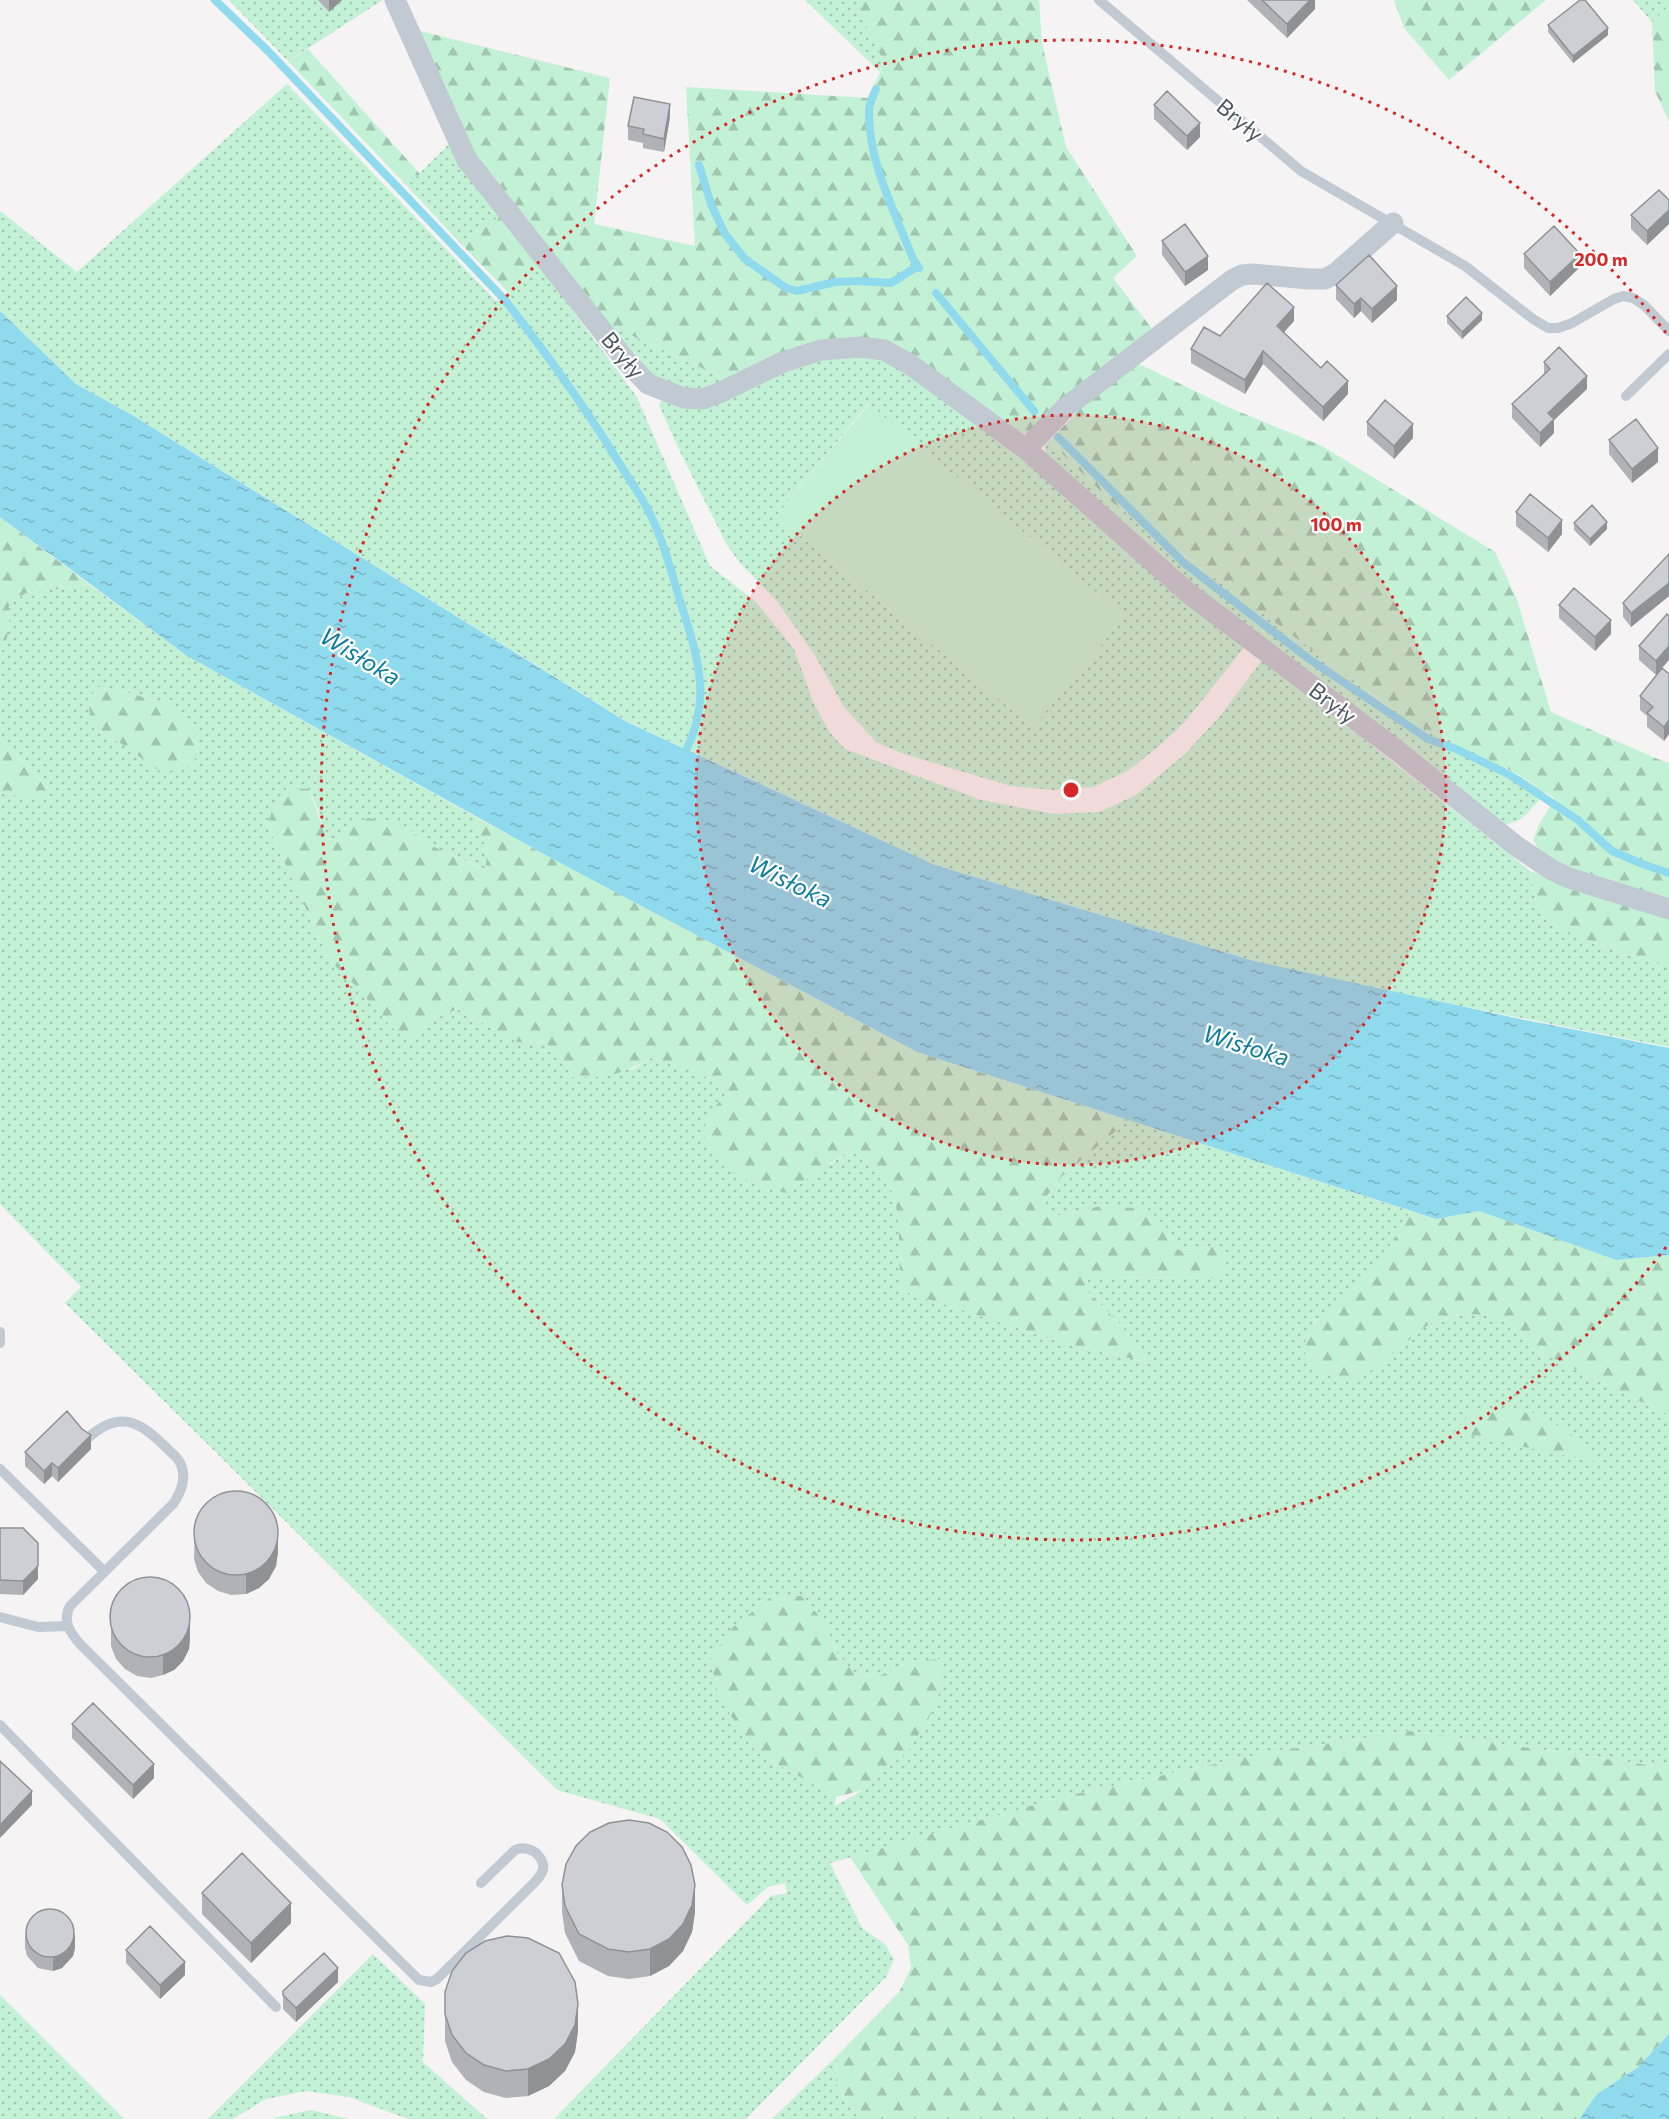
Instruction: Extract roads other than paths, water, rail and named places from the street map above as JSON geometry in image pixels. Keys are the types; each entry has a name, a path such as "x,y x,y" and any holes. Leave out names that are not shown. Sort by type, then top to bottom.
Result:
{"street":[{"name":"Bryły","path":"395,0 467,160 627,362 648,384 684,398 703,399 783,362 820,350 860,347 884,350 910,365 1026,449 1187,592 1395,749 1516,846 1552,870 1569,878 1669,909"},
{"path":"1026,449 1065,408 1232,280 1242,275 1253,274 1325,279 1336,273 1394,223"}],"lane":[{"name":"Bryły","path":"1098,0 1301,171 1465,266 1548,328 1558,328 1572,323 1623,296 1633,298 1644,305 1669,331"},
{"path":"1626,396 1669,354"},
{"path":"0,1332 0,1343"},
{"path":"88,1438 103,1427 115,1422 133,1422 151,1432 177,1458 183,1469 181,1490 173,1504 70,1606 66,1615 68,1626 81,1645 418,1980 431,1982 437,1979 535,1882 543,1872 543,1864 532,1850 521,1847 514,1850 481,1883"},
{"path":"0,1469 104,1571"},
{"path":"0,1617 38,1627 68,1626"},
{"path":"0,1725 276,2007"}],"water":[{"name":"Wisłoka","path":"0,311 76,384 132,415 627,722 935,865 1254,961 1520,1019 1669,1048 1669,1255 1616,1260 1479,1211 1436,1219 917,1052 551,858 187,656 0,517"},
{"path":"1669,2034 1669,2119 1579,2119 1597,2094 1637,2068"}],"waterway":[{"path":"215,0 268,51 504,299 582,405 641,497 664,547 693,644 700,681 697,719 692,738 682,758"},
{"path":"876,89 869,111 873,149 891,205 913,259 919,268"},
{"path":"699,165 711,204 725,234 745,259 786,288 797,291 835,282 891,283 918,266"},
{"path":"936,293 1034,411"},
{"path":"1058,437 1184,563 1309,659 1428,739 1456,749 1508,774 1578,820 1612,851 1669,873"}]}
